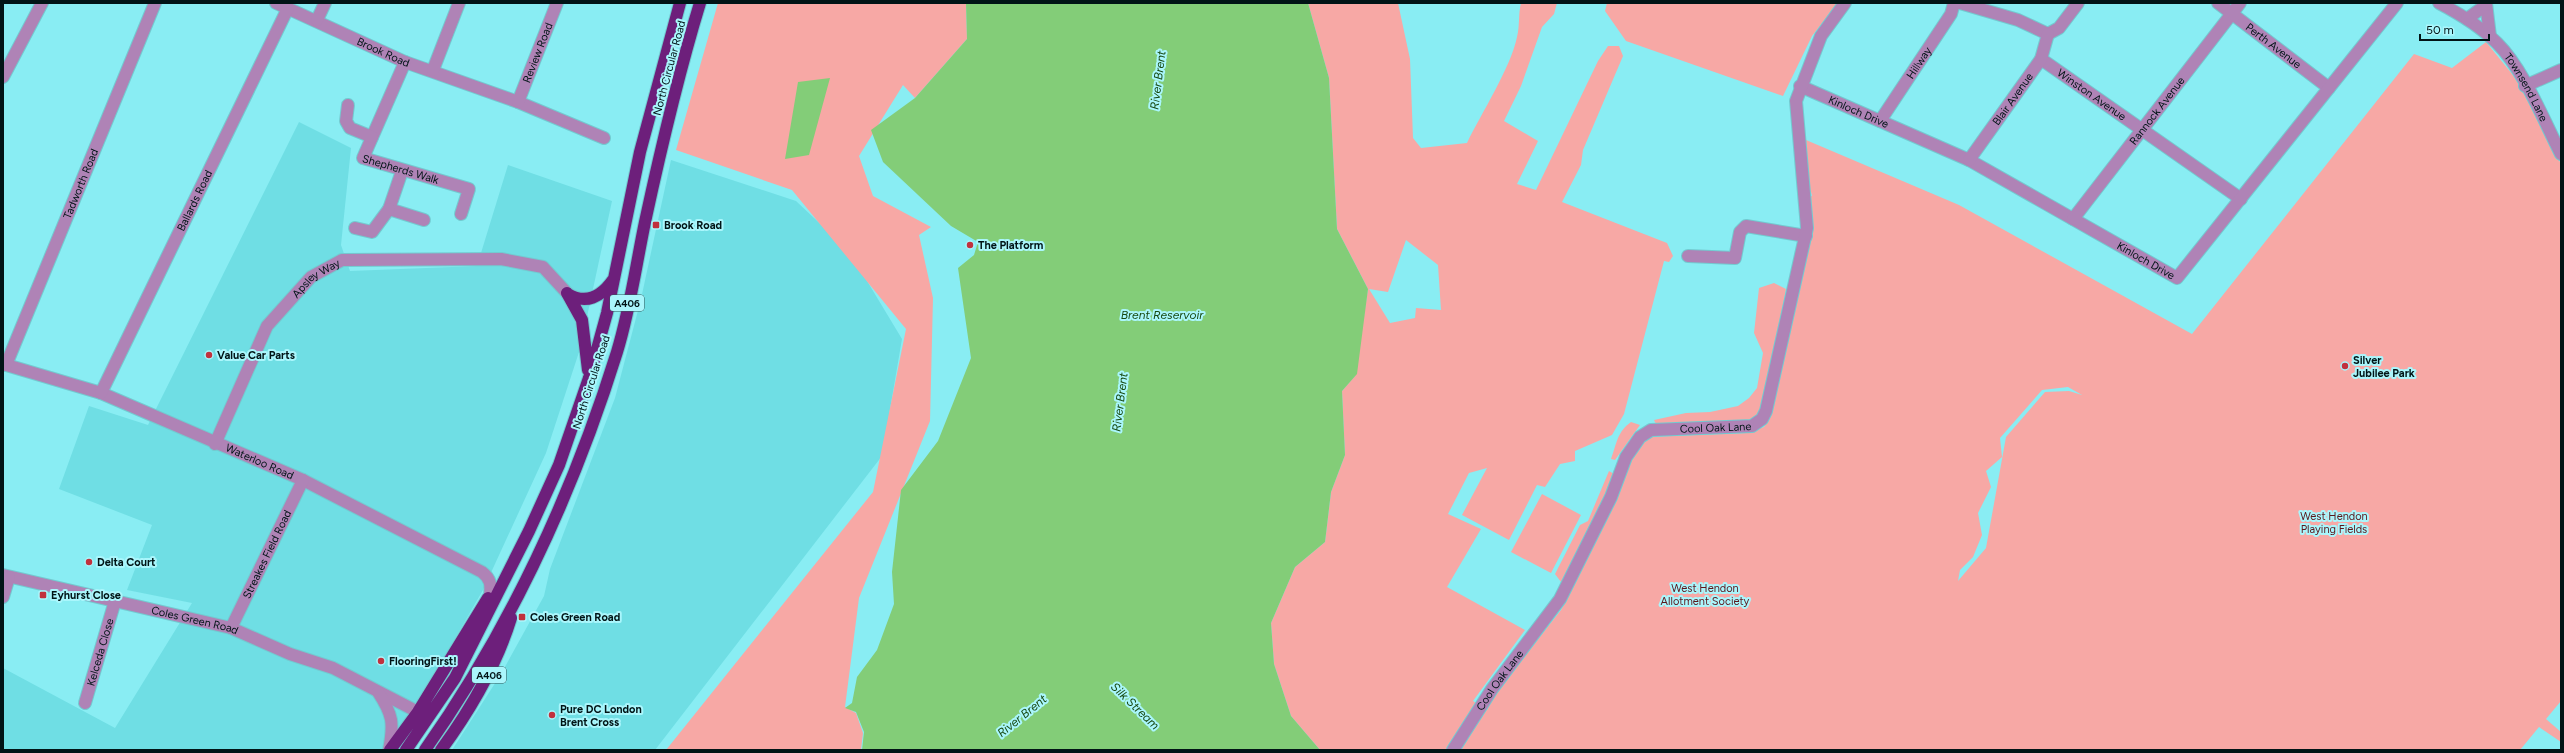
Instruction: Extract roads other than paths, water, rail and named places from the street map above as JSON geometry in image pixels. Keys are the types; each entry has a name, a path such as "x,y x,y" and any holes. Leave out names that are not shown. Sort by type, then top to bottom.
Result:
{"highway":[{"name":"North Circular Road","path":"406,750 434,712 455,678 516,556 559,465 589,378 615,277 640,152 680,3"},
{"name":"North Circular Road","path":"425,750 468,686 520,592 571,481 617,351 656,167 700,3"},
{"path":"567,293 577,299 590,299 602,293 615,277"},
{"path":"567,293 582,320 586,335 589,378"},
{"name":"A406","path":"389,750 418,712 490,595 516,556"},
{"name":"A406","path":"441,750 475,698 501,652 520,592"}],"street":[{"path":"3,77 42,3"},
{"name":"Tadworth Road","path":"4,364 107,114 155,3"},
{"name":"Brook Road","path":"276,3 317,20 405,62 433,70 518,102 604,138"},
{"path":"317,20 325,3"},
{"path":"433,70 459,3"},
{"name":"Review Road","path":"518,102 557,3"},
{"name":"Cool Oak Lane","path":"1453,750 1492,689 1560,599 1611,497 1626,457 1640,436 1651,430 1752,426 1762,419 1766,411 1806,236 1807,219 1796,101 1800,86 1821,36 1846,3"},
{"name":"Hillway","path":"1880,121 1951,14 1954,3"},
{"path":"1960,3 2018,20 2048,34 2059,28 2078,3"},
{"name":"Perth Avenue","path":"2218,3 2329,88"},
{"name":"Rannock Avenue","path":"2073,219 2141,129 2240,3"},
{"name":"Kinloch Drive","path":"1800,86 1969,160 2177,278 2397,3"},
{"name":"Townsend Lane","path":"2439,3 2467,19 2490,36 2507,55 2561,154"},
{"path":"2467,19 2486,4"},
{"path":"2486,4 2490,36"},
{"name":"Ballards Road","path":"101,393 288,8"},
{"name":"Blair Avenue","path":"1969,160 2041,59 2048,34"},
{"name":"Winston Avenue","path":"2041,59 2240,199"},
{"name":"Shepherds Walk","path":"405,62 363,158 402,171 469,188 461,214"},
{"path":"2525,86 2561,70"},
{"path":"348,105 346,121 350,128 372,136"},
{"path":"355,228 372,232 389,209 402,171"},
{"path":"389,209 424,220"},
{"path":"1688,256 1735,258 1740,232 1746,226 1806,236"},
{"name":"Apsley Way","path":"214,444 267,326 312,277 342,260 501,258 543,268 567,293"},
{"name":"Waterloo Road","path":"4,364 101,393 214,444 303,480 482,572 488,577 491,585 490,595"},
{"name":"Streakes Field Road","path":"231,628 303,480"},
{"path":"3,597 6,576"},
{"name":"Coles Green Road","path":"6,576 231,628 290,654 333,668 418,712"},
{"name":"Kelceda Close","path":"85,703 115,601"},
{"name":"Coles Green Road","path":"377,691 389,708 393,723 389,750"}],"water":[{"name":"Brent Reservoir","path":"966,3 1308,3 1329,78 1337,229 1368,289 1357,374 1342,391 1345,455 1331,492 1325,542 1295,567 1271,623 1274,664 1291,716 1320,750 862,750 864,732 856,712 845,708 852,703 857,677 877,650 894,604 892,572 901,490 938,441 971,358 958,268 974,255 978,242 951,226 883,162 871,130 915,98 967,39"},
{"path":"830,78 809,155 785,159 798,82"}],"place":[{"name":"Brook Road","path":"656,225"},
{"name":"The Platform","path":"970,245"},
{"name":"Value Car Parts","path":"209,355"},
{"name":"Silver Jubilee Park","path":"2345,366"},
{"name":"Delta Court","path":"89,562"},
{"name":"Eyhurst Close","path":"43,595"},
{"name":"Coles Green Road","path":"522,617"},
{"name":"FlooringFirst!","path":"381,661"},
{"name":"Pure DC London Brent Cross","path":"552,715"}],"water label":[{"name":"River Brent","path":"1158,80"},
{"name":"River Brent","path":"1120,402"},
{"name":"Silk Stream","path":"1135,706"},
{"name":"River Brent","path":"1022,716"}],"park label":[{"name":"West Hendon Playing Fields","path":"2334,522"},
{"name":"West Hendon Allotment Society","path":"1705,594"}]}
